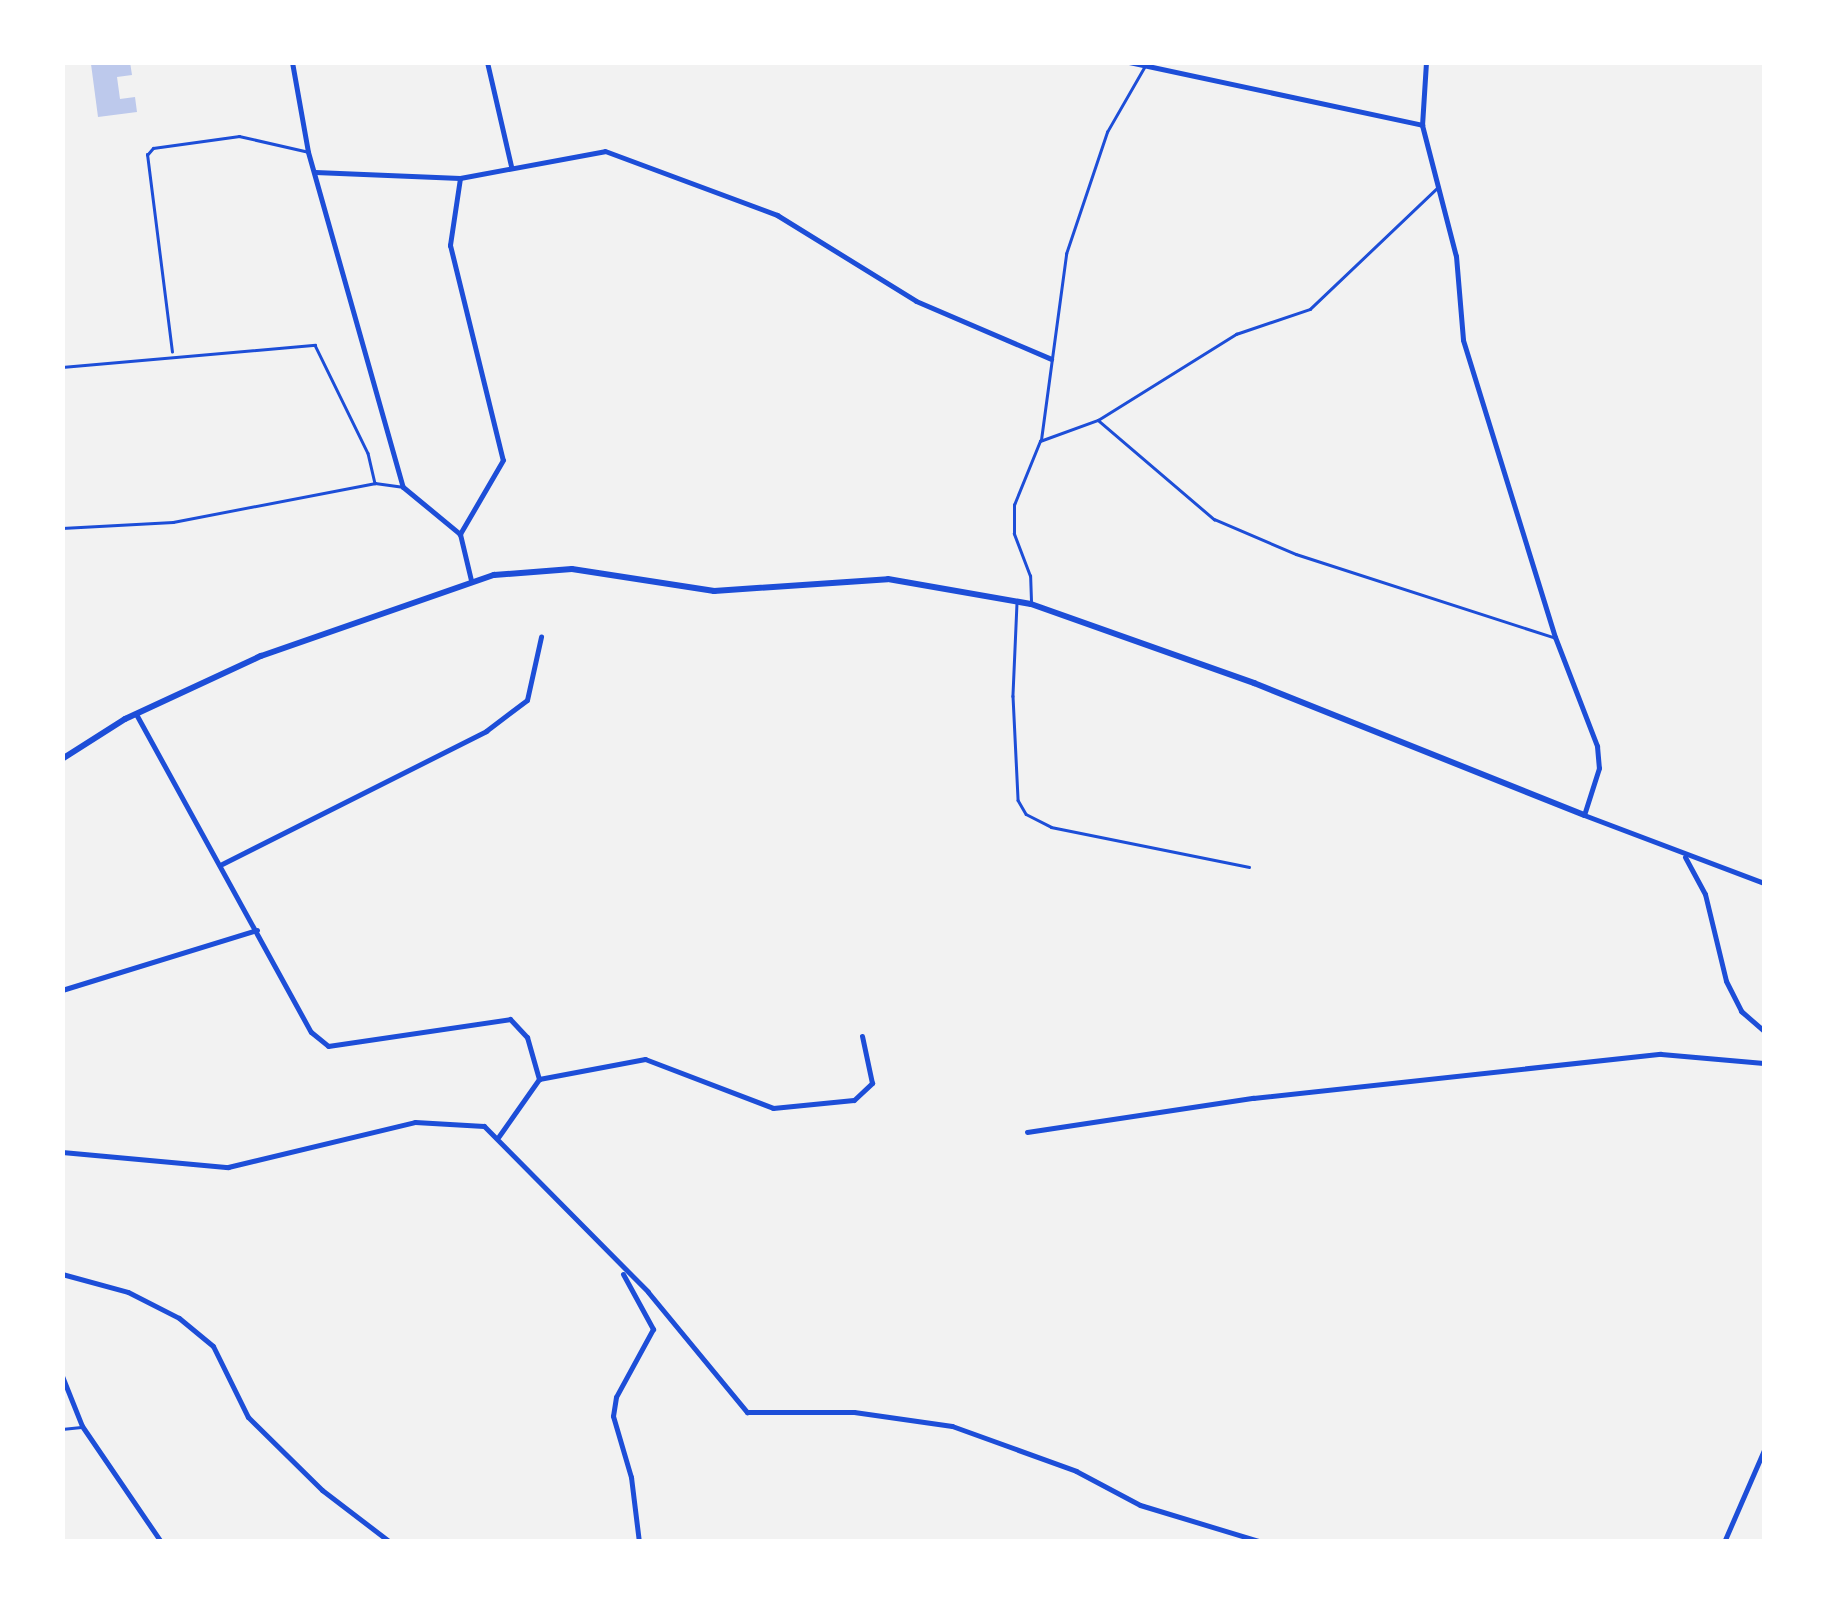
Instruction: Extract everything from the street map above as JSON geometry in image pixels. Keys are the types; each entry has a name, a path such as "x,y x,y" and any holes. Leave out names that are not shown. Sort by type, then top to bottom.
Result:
{"street":[{"path":"292,62 308,152 404,487 460,534 471,580"},
{"path":"487,62 511,166"},
{"path":"1129,62 1422,125"},
{"path":"1426,62 1422,125 1456,256 1463,340 1555,637 1597,746 1600,768 1584,815"},
{"path":"315,172 460,178 605,150 777,214 916,301 1051,359"},
{"path":"460,178 450,245 503,460 460,534"},
{"path":"62,758 136,714 278,649 494,575 572,569 714,591 888,579 1031,604 1254,683 1764,883"},
{"path":"222,864 486,731 527,700 541,637"},
{"path":"136,714 222,864 298,1018 328,1046 510,1020 527,1037 539,1079"},
{"path":"1683,854 1705,894 1726,981 1740,1011 1764,1032"},
{"path":"62,990 257,930"},
{"path":"499,1136 539,1079 645,1059 774,1108 854,1100 872,1083 862,1036"},
{"path":"1026,1132 1252,1098 1661,1054 1764,1063"},
{"path":"62,1152 228,1168 415,1122 484,1126 499,1136 512,1158 622,1271 648,1292 746,1412 854,1412 952,1426 1076,1471 1140,1505 1262,1542"},
{"path":"622,1271 653,1330 616,1397 613,1416 631,1478 639,1542"},
{"path":"62,1274 128,1292 180,1318 212,1346 248,1417 322,1490 390,1542"},
{"path":"62,1376 82,1426 161,1542"},
{"path":"1724,1542 1764,1450"}],"lane":[{"path":"1031,604 1030,576 1014,534 1014,505 1040,441 1066,254 1107,132 1145,66"},
{"path":"172,354 147,154 153,148 239,136 308,152"},
{"path":"1040,441 1098,420 1236,334 1310,309 1438,187"},
{"path":"62,367 172,354 315,346 368,452 374,483"},
{"path":"1098,420 1214,520 1296,554 1555,637"},
{"path":"62,528 173,522 374,483 404,487"},
{"path":"1016,602 1013,696 1018,800 1026,814 1051,827 1249,866"},
{"path":"62,1430 82,1426"}],"building":[{"path":"130,62 132,75 117,77 120,99 135,97 137,112 98,117 91,64"}]}
